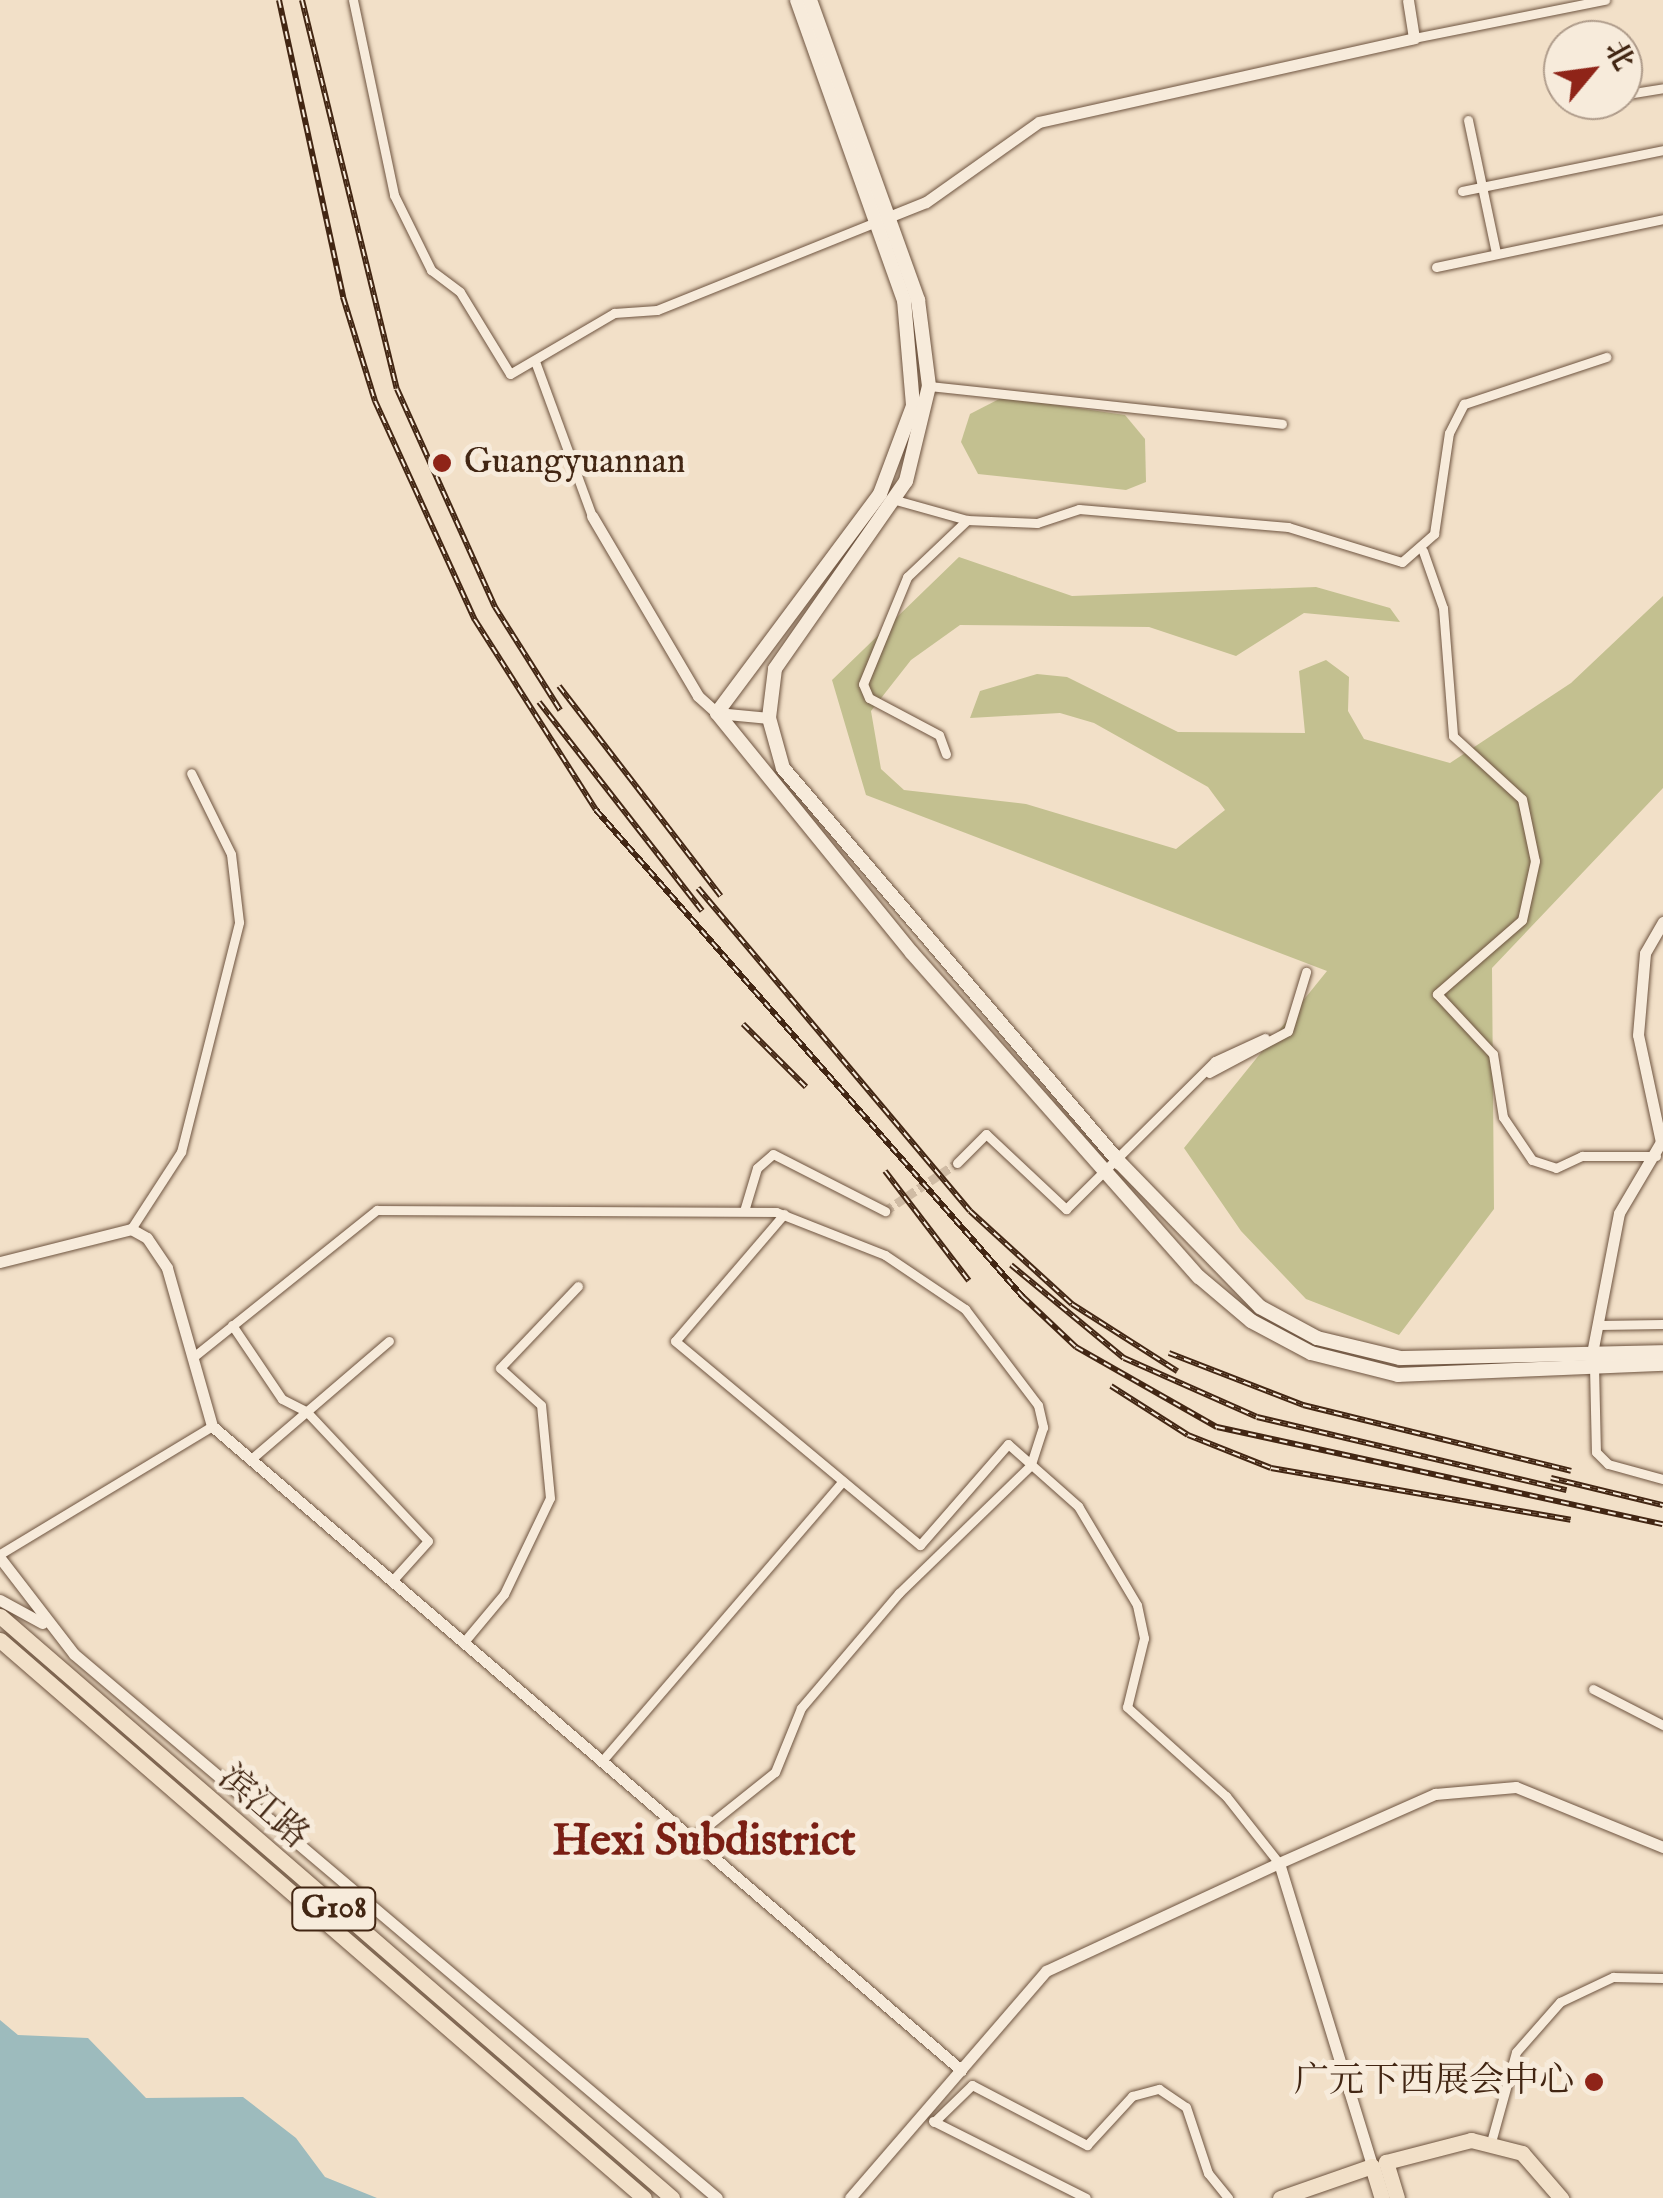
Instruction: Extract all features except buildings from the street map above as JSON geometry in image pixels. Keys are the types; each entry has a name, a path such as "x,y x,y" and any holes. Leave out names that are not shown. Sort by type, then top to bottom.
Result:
{"main road":[{"path":"797,0 923,318 929,386 918,448 895,500 775,669 768,718 783,768 1120,1163 1226,1281 1317,1338 1416,1359 1663,1352"},
{"path":"810,0 882,220 909,317 916,370 905,441 880,494 717,713 1108,1175 1224,1300 1311,1353 1416,1376 1593,1355 1663,1364"},
{"name":"滨江路","path":"0,1616 672,2198"},
{"name":"滨江路","path":"0,1640 644,2198"},
{"path":"1280,2198 1379,2164 1490,2142 1522,2152 1561,2198"},
{"path":"1379,2164 1382,2198"},
{"path":"1379,2164 1397,2198"}],"street":[{"path":"353,0 394,195 420,252 460,292 510,374 536,364 614,313 657,310 926,202 1039,122 1414,38 1605,0"},
{"path":"1408,0 1414,38"},
{"path":"1468,120 1496,253"},
{"path":"1462,190 1663,150"},
{"path":"1436,267 1663,219"},
{"path":"1606,357 1464,404 1451,425 1423,551 1438,576 1454,736 1522,800 1535,860 1522,920 1437,994 1493,1054 1504,1117 1532,1160 1556,1168 1582,1156 1656,1156"},
{"path":"536,364 592,516 652,626 717,713 768,718"},
{"path":"929,386 1282,424"},
{"path":"880,494 966,520 1037,523 1079,509 1288,527 1396,563 1423,551"},
{"path":"946,754 940,735 868,698 863,684 907,577 966,520"},
{"path":"0,1262 130,1229 181,1152 239,922 231,854 192,772"},
{"path":"1663,922 1644,953 1638,1035 1661,1126 1656,1156 1619,1213 1593,1355 1596,1452 1608,1464 1663,1479"},
{"path":"1196,1084 1288,1031 1306,972"},
{"path":"957,1163 986,1134 1066,1209 1108,1175 1222,1056 1265,1038"},
{"path":"744,1211 757,1168 773,1154 885,1211"},
{"path":"192,1358 377,1210 784,1214 886,1255 965,1309 1038,1405 1044,1427 1031,1465 900,1593 801,1708 775,1772 690,1838"},
{"path":"784,1214 675,1342 920,1545 1008,1444 1078,1506 1137,1606 1144,1638 1127,1707 1226,1796 1279,1863 1379,2164"},
{"path":"130,1229 160,1249 212,1426 962,2070"},
{"path":"464,1642 504,1594 550,1498 541,1405 500,1368 578,1286"},
{"path":"232,1324 282,1399 306,1411 428,1540 392,1581"},
{"path":"1599,1324 1663,1324"},
{"path":"250,1460 388,1341"},
{"path":"50,1628 0,1556 212,1426"},
{"path":"602,1761 842,1481"},
{"path":"0,1600 50,1628 717,2198"},
{"path":"1593,1688 1663,1725"},
{"path":"850,2198 1046,1971 1435,1794 1516,1787 1663,1847"},
{"path":"1490,2142 1516,2052 1560,2002 1613,1977 1663,1978"},
{"path":"934,2122 972,2085 1087,2145 1132,2096 1176,2096 1228,2198"},
{"path":"921,2116 1086,2198"}],"shaded area":[{"path":"1003,397 1125,415 1145,439 1146,482 1126,490 978,474 961,442 970,414"},
{"path":"959,557 1072,596 1316,587 1390,608 1400,622 1304,613 1236,656 1149,627 960,625 911,660 871,711 881,769 904,790 1026,804 1176,849 1225,810 1208,787 1094,723 1060,713 970,718 980,691 1037,674 1067,677 1178,732 1305,733 1299,671 1326,660 1349,677 1348,711 1364,739 1450,763 1571,683 1663,596 1663,788 1492,968 1494,1209 1399,1335 1306,1299 1241,1231 1184,1148 1327,971 866,795 832,680"}],"water":[{"path":"0,2020 18,2035 88,2038 146,2098 243,2097 296,2138 325,2177 377,2198 0,2198"}],"tunnel":[{"path":"885,1211 957,1163"}],"railway":[{"path":"279,0 343,297 375,401 475,620 596,810 1023,1297 1076,1347 1217,1427 1663,1524"},
{"path":"302,0 397,389 495,607 560,710"},
{"path":"559,686 721,896"},
{"path":"539,702 702,911"},
{"path":"698,888 970,1211 1072,1304 1177,1371"},
{"path":"743,1024 806,1087"},
{"path":"885,1171 969,1281"},
{"path":"1011,1265 1124,1358 1257,1417 1566,1490"},
{"path":"1169,1353 1303,1405 1571,1471"},
{"path":"1111,1386 1188,1435 1271,1468 1571,1520"},
{"path":"1551,1478 1663,1505"}],"place":[{"name":"Guangyuannan","path":"442,463"},
{"name":"广元下西展会中心","path":"1594,2082"}],"district":[{"name":"Hexi Subdistrict","path":"704,1842"}]}
